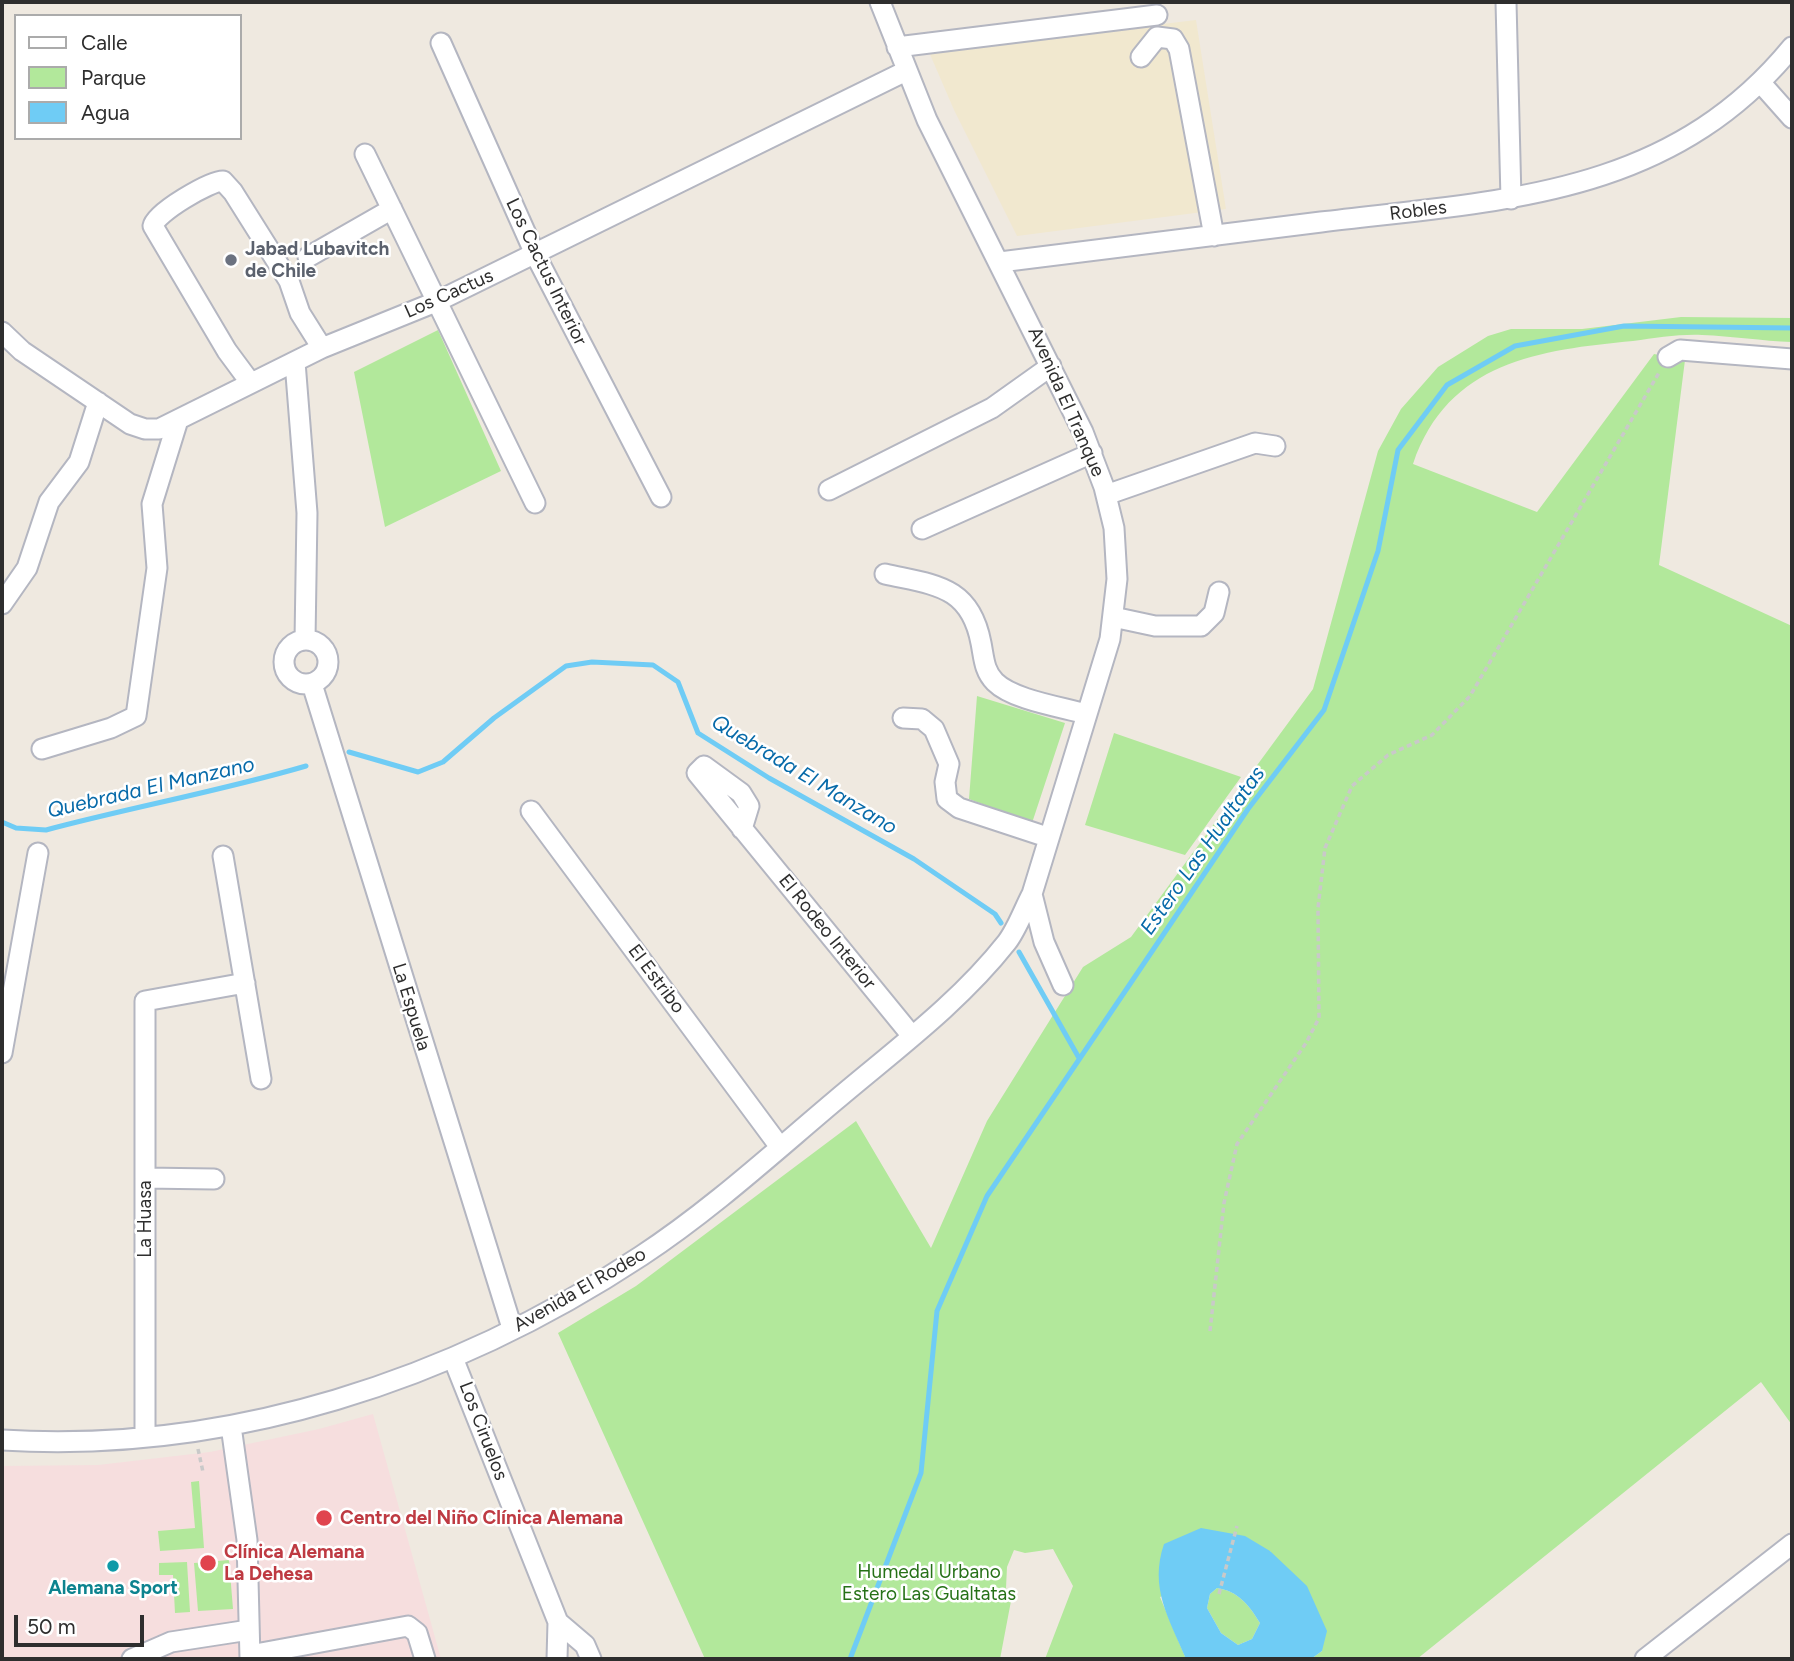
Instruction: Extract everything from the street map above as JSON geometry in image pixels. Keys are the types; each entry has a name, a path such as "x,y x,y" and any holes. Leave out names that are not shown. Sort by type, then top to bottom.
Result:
{"street":[{"name":"Avenida El Tranque","path":"880,2 906,71 950,168 1051,366 1092,453 1107,495 1116,553 1113,617 1107,651 1032,894 1044,942 1063,985"},
{"path":"1506,2 1511,199"},
{"path":"897,47 1157,15"},
{"path":"1141,57 1157,37 1173,39 1179,49 1214,236"},
{"name":"Los Cactus Interior","path":"441,43 535,254 661,497"},
{"name":"Robles","path":"1000,262 1511,199 1597,179 1657,155 1712,123 1760,82 1792,47"},
{"name":"Los Cactus","path":"2,332 22,351 98,402 145,429 159,429 321,348 438,301 906,71"},
{"path":"1760,82 1792,118"},
{"path":"365,154 535,503"},
{"path":"250,382 228,351 153,226 158,215 210,184 223,181 233,192 289,281 300,313 321,348"},
{"path":"308,257 392,209"},
{"path":"1668,357 1679,350 1792,359"},
{"path":"295,362 307,513 305,640"},
{"path":"830,489 992,408 1051,366"},
{"path":"2,604 27,568 49,502 79,462 98,402"},
{"path":"42,749 111,728 136,716 157,568 152,504 178,420"},
{"path":"1107,495 1255,443 1275,446"},
{"path":"922,529 1092,453"},
{"path":"885,575 943,587 961,598 974,616 985,667 1003,688 1086,714"},
{"path":"1113,617 1155,626 1201,626 1214,613 1219,592"},
{"path":"305,640 322,647 328,661 324,675 312,684 296,682 290,677 284,663 288,649 305,640"},
{"name":"La Espuela","path":"312,684 512,1328"},
{"path":"903,718 922,719 933,729 949,764 945,782 947,799 959,808 1048,837"},
{"name":"El Estribo","path":"531,811 780,1147"},
{"name":"El Rodeo Interior","path":"742,829 912,1036"},
{"path":"2,1053 38,853"},
{"path":"223,856 261,1079"},
{"name":"Avenida El Rodeo","path":"2,1440 145,1437 231,1426 346,1397 453,1358 512,1328 640,1257 780,1147 957,995 1008,941 1032,894"},
{"name":"La Huasa","path":"145,1437 145,1000 245,983"},
{"path":"145,1178 214,1179"},
{"name":"Los Ciruelos","path":"453,1358 558,1622 557,1659"},
{"path":"231,1426 245,1518 250,1657 394,1628 414,1627 425,1659"},
{"path":"1645,1659 1792,1544"},
{"name":"Los Ciruelos","path":"558,1622 586,1646 591,1659"},
{"path":"132,1659 171,1642 249,1630"}],"path":[{"path":"1210,1331 1224,1203 1237,1144 1306,1043 1319,1018 1318,908 1325,848 1352,786 1388,755 1432,735 1470,696 1668,357"},
{"path":"198,1449 203,1472"},
{"path":"1219,1594 1237,1526"}],"shaded area":[{"path":"1196,20 1226,209 1017,236 954,110 929,52"},
{"name":"Clínica Alemana La Dehesa","path":"373,1414 441,1659 2,1659 2,1466 98,1465 210,1452 319,1429"}],"green space":[{"name":"Humedal Urbano Estero Las Gualtatas","path":"1681,317 1792,318 1792,342 1685,335 1598,345 1532,357 1501,367 1473,382 1449,403 1429,430 1413,464 1537,512 1654,354 1685,360 1659,565 1792,626 1792,1425 1761,1382 1417,1659 1311,1659 1322,1651 1270,1551 1160,1597 1186,1659 1045,1659 1073,1586 1053,1549 1025,1553 1014,1550 1007,1567 1006,1588 1011,1601 1000,1659 705,1659 558,1333 636,1286 856,1121 931,1248 987,1121 1083,967 1131,937 1313,689 1378,451 1401,409 1438,367 1488,336 1511,329 1582,329"},
{"path":"438,330 501,471 385,527 354,372"},
{"path":"977,696 1065,723 1032,823 969,799"},
{"path":"1114,733 1241,777 1185,855 1085,825"},
{"path":"199,1481 204,1548 160,1551 158,1531 195,1528 191,1482"},
{"path":"229,1560 233,1609 198,1611 194,1563"},
{"path":"187,1562 190,1612 175,1613 173,1575 159,1575 159,1563"},
{"path":"1217,1588 1237,1596 1256,1616 1260,1623 1252,1639 1238,1645 1221,1633 1207,1608 1210,1594"}],"water":[{"path":"1201,1528 1245,1536 1270,1551 1307,1586 1327,1631 1322,1651 1311,1659 1186,1659 1160,1589 1160,1560 1164,1544","holes":["1217,1588 1242,1600 1260,1623 1252,1639 1238,1645 1221,1633 1207,1608 1210,1594"]}],"waterway":[{"name":"Estero Las Hualtatas","path":"850,1659 921,1473 937,1311 987,1196 1248,809 1324,710 1378,551 1398,450 1447,385 1515,346 1624,326 1792,328"},
{"name":"Quebrada El Manzano","path":"349,752 418,772 443,762 494,718 566,666 592,662 653,665 678,682 698,733 769,778 914,859 995,914 1001,923"},
{"name":"Quebrada El Manzano","path":"2,822 16,828 46,830 306,766"},
{"name":"Quebrada El Manzano","path":"1019,952 1079,1058"}],"place":[{"name":"Jabad Lubavitch de Chile","path":"231,260"},
{"name":"Centro del Niño Clínica Alemana","path":"324,1518"},
{"name":"Clínica Alemana La Dehesa","path":"208,1563"},
{"name":"Alemana Sport","path":"113,1566"}]}
